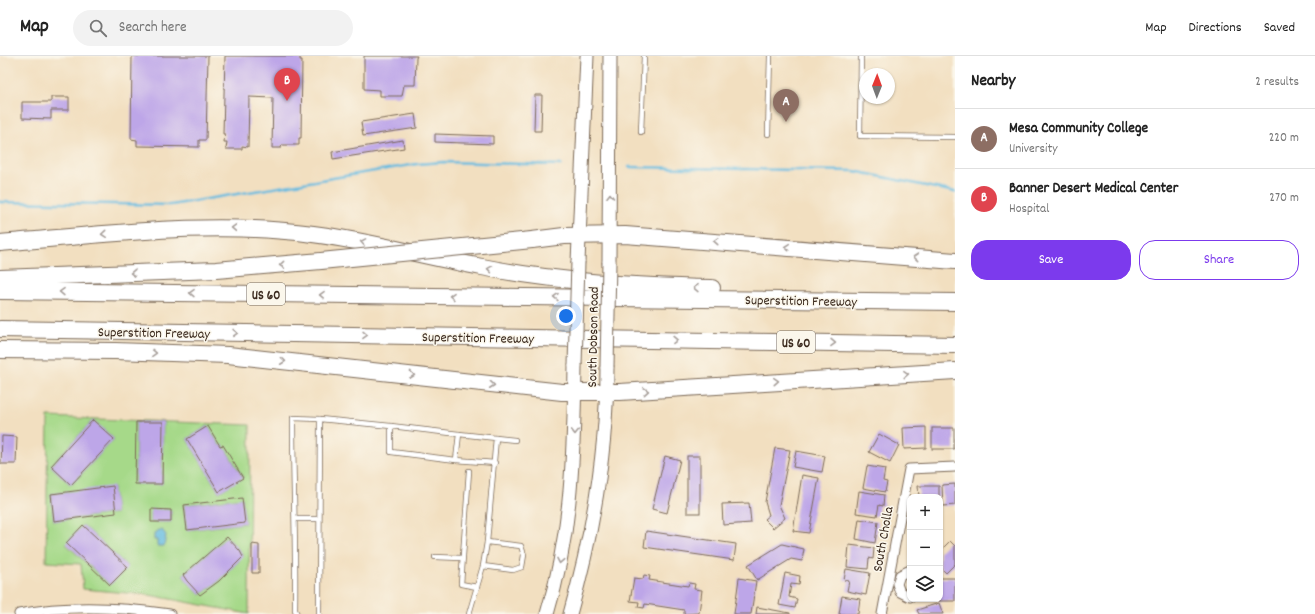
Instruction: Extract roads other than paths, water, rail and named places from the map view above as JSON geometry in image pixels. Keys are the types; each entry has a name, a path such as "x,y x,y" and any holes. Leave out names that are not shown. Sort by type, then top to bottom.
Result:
{"highway":[{"path":"0,243 143,231 198,228 248,228 313,234 371,244 484,268 614,285 797,290 903,301"},
{"path":"0,278 216,270 532,240 611,235 755,244 955,261"},
{"name":"Superstition Freeway","path":"0,291 955,302"},
{"name":"Superstition Freeway","path":"0,330 955,345"},
{"path":"0,350 115,351 228,355 575,393 607,393 955,371"}],"main road":[{"name":"South Dobson Road","path":"547,614 559,565 571,491 574,461 578,262 587,56"},
{"name":"South Dobson Road","path":"570,614 588,551 598,495 607,393 609,262 611,235 610,56"}],"street":[{"name":"South Cholla","path":"882,614 893,580 909,469 955,467"},
{"path":"907,572 893,580 900,592 907,596"},
{"path":"19,614 126,610 170,614"}],"lane":[{"path":"641,132 644,56"},
{"path":"768,134 770,56"},
{"path":"861,56 860,136 955,137"},
{"path":"297,614 295,610 293,418 320,419 391,426 515,440"},
{"path":"319,614 320,419"},
{"path":"391,426 391,452 456,460 495,462"},
{"path":"456,460 459,434"},
{"path":"469,614 483,566 487,542 496,438"},
{"path":"469,471 461,558 461,584 477,587"},
{"path":"295,519 319,519"},
{"path":"483,566 513,570 522,567 524,555 521,546 487,542"},
{"path":"435,557 461,558"}],"water":[{"path":"159,530 162,530 166,535 164,546 157,546 157,540 154,540 154,534"}],"waterway":[{"path":"0,202 171,205 417,164 443,162 561,165"},
{"path":"629,167 854,171 955,192"}],"place":[{"name":"Banner Desert Medical Center","path":"287,101"},
{"name":"Mesa Community College","path":"786,122"}]}
